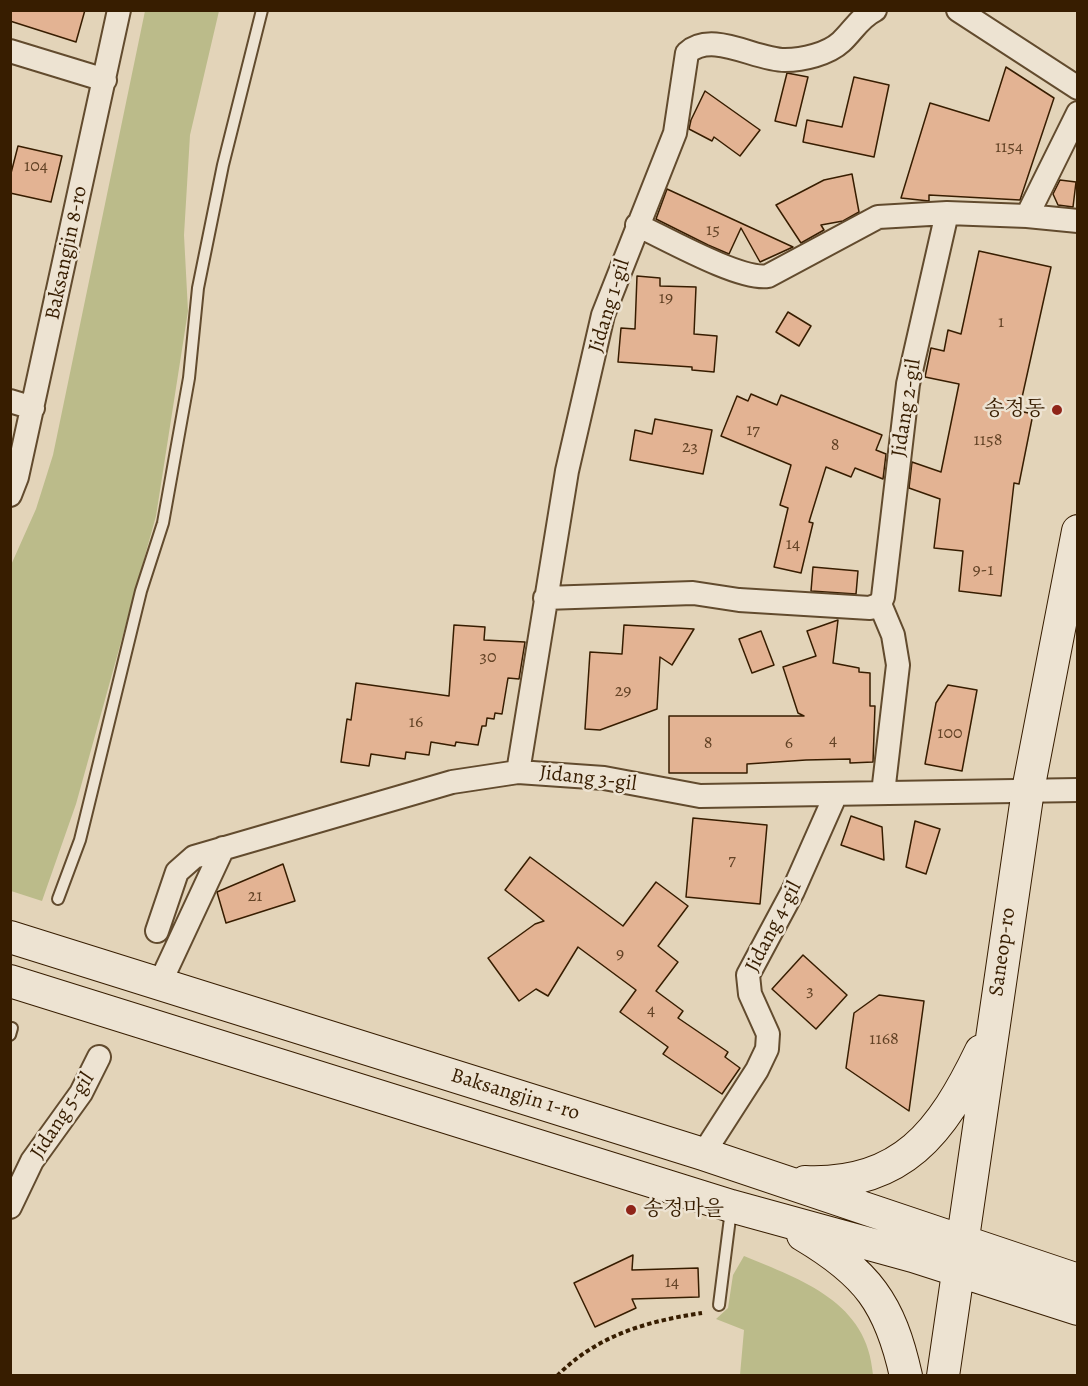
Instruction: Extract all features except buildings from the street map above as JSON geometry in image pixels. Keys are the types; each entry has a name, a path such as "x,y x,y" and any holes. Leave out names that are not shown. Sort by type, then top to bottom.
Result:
{"street":[{"name":"Baksangjin 8-ro","path":"10,495 33,408 119,10"},
{"name":"Jidang 1-gil","path":"518,772 567,471 603,315 675,134 687,53 694,46 716,45 784,60 804,58 829,50 875,10"},
{"path":"958,10 1077,88"},
{"path":"10,51 105,80"},
{"path":"1027,216 1077,113"},
{"path":"637,225 758,278 768,276 831,243 864,222 879,217 947,213 1027,216 1077,221"},
{"name":"Jidang 2-gil","path":"880,604 883,597 908,384 947,213"},
{"path":"10,401 33,408"},
{"name":"Saneop-ro","path":"943,1376 1028,790 1077,531"},
{"path":"545,598 693,593 739,600 870,608 880,604 893,635 898,665 883,793"},
{"name":"Jidang 3-gil","path":"157,931 177,872 194,857 452,782 518,772 604,778 700,796 1077,790"},
{"name":"Jidang 4-gil","path":"703,1154 757,1070 767,1049 768,1034 750,994 748,975 794,891 836,794"},
{"path":"160,983 223,848"},
{"name":"Baksangjin 1-ro","path":"10,937 785,1181 960,1256 1014,1274"},
{"name":"Baksangjin 1-ro","path":"10,981 779,1220 913,1256 960,1256"},
{"path":"785,1181 827,1183 867,1177 894,1166 914,1152 934,1131 950,1108 992,1029"},
{"name":"Jidang 5-gil","path":"10,1207 32,1161 81,1093 99,1057"},
{"path":"779,1220 854,1270 872,1290 898,1339 906,1376"},
{"path":"1014,1274 1077,1280"},
{"path":"1014,1274 1077,1309"}],"lane":[{"path":"58,899 80,840 141,591 163,523 189,378 198,288 223,165 262,10"},
{"path":"719,1305 731,1206"}],"path":[{"path":"557,1376 583,1353 624,1331 657,1320 706,1312 719,1305"}],"green space":[{"path":"145,11 219,11 190,135 184,235 188,311 156,516 76,804 42,901 11,891 11,565 36,509 53,455"},
{"path":"744,1256 809,1285 828,1297 845,1312 859,1329 868,1350 873,1375 740,1375 744,1330 716,1319 728,1308 733,1275"}],"place":[{"name":"송정동","path":"1057,410"},
{"name":"송정마을","path":"631,1210"}]}
